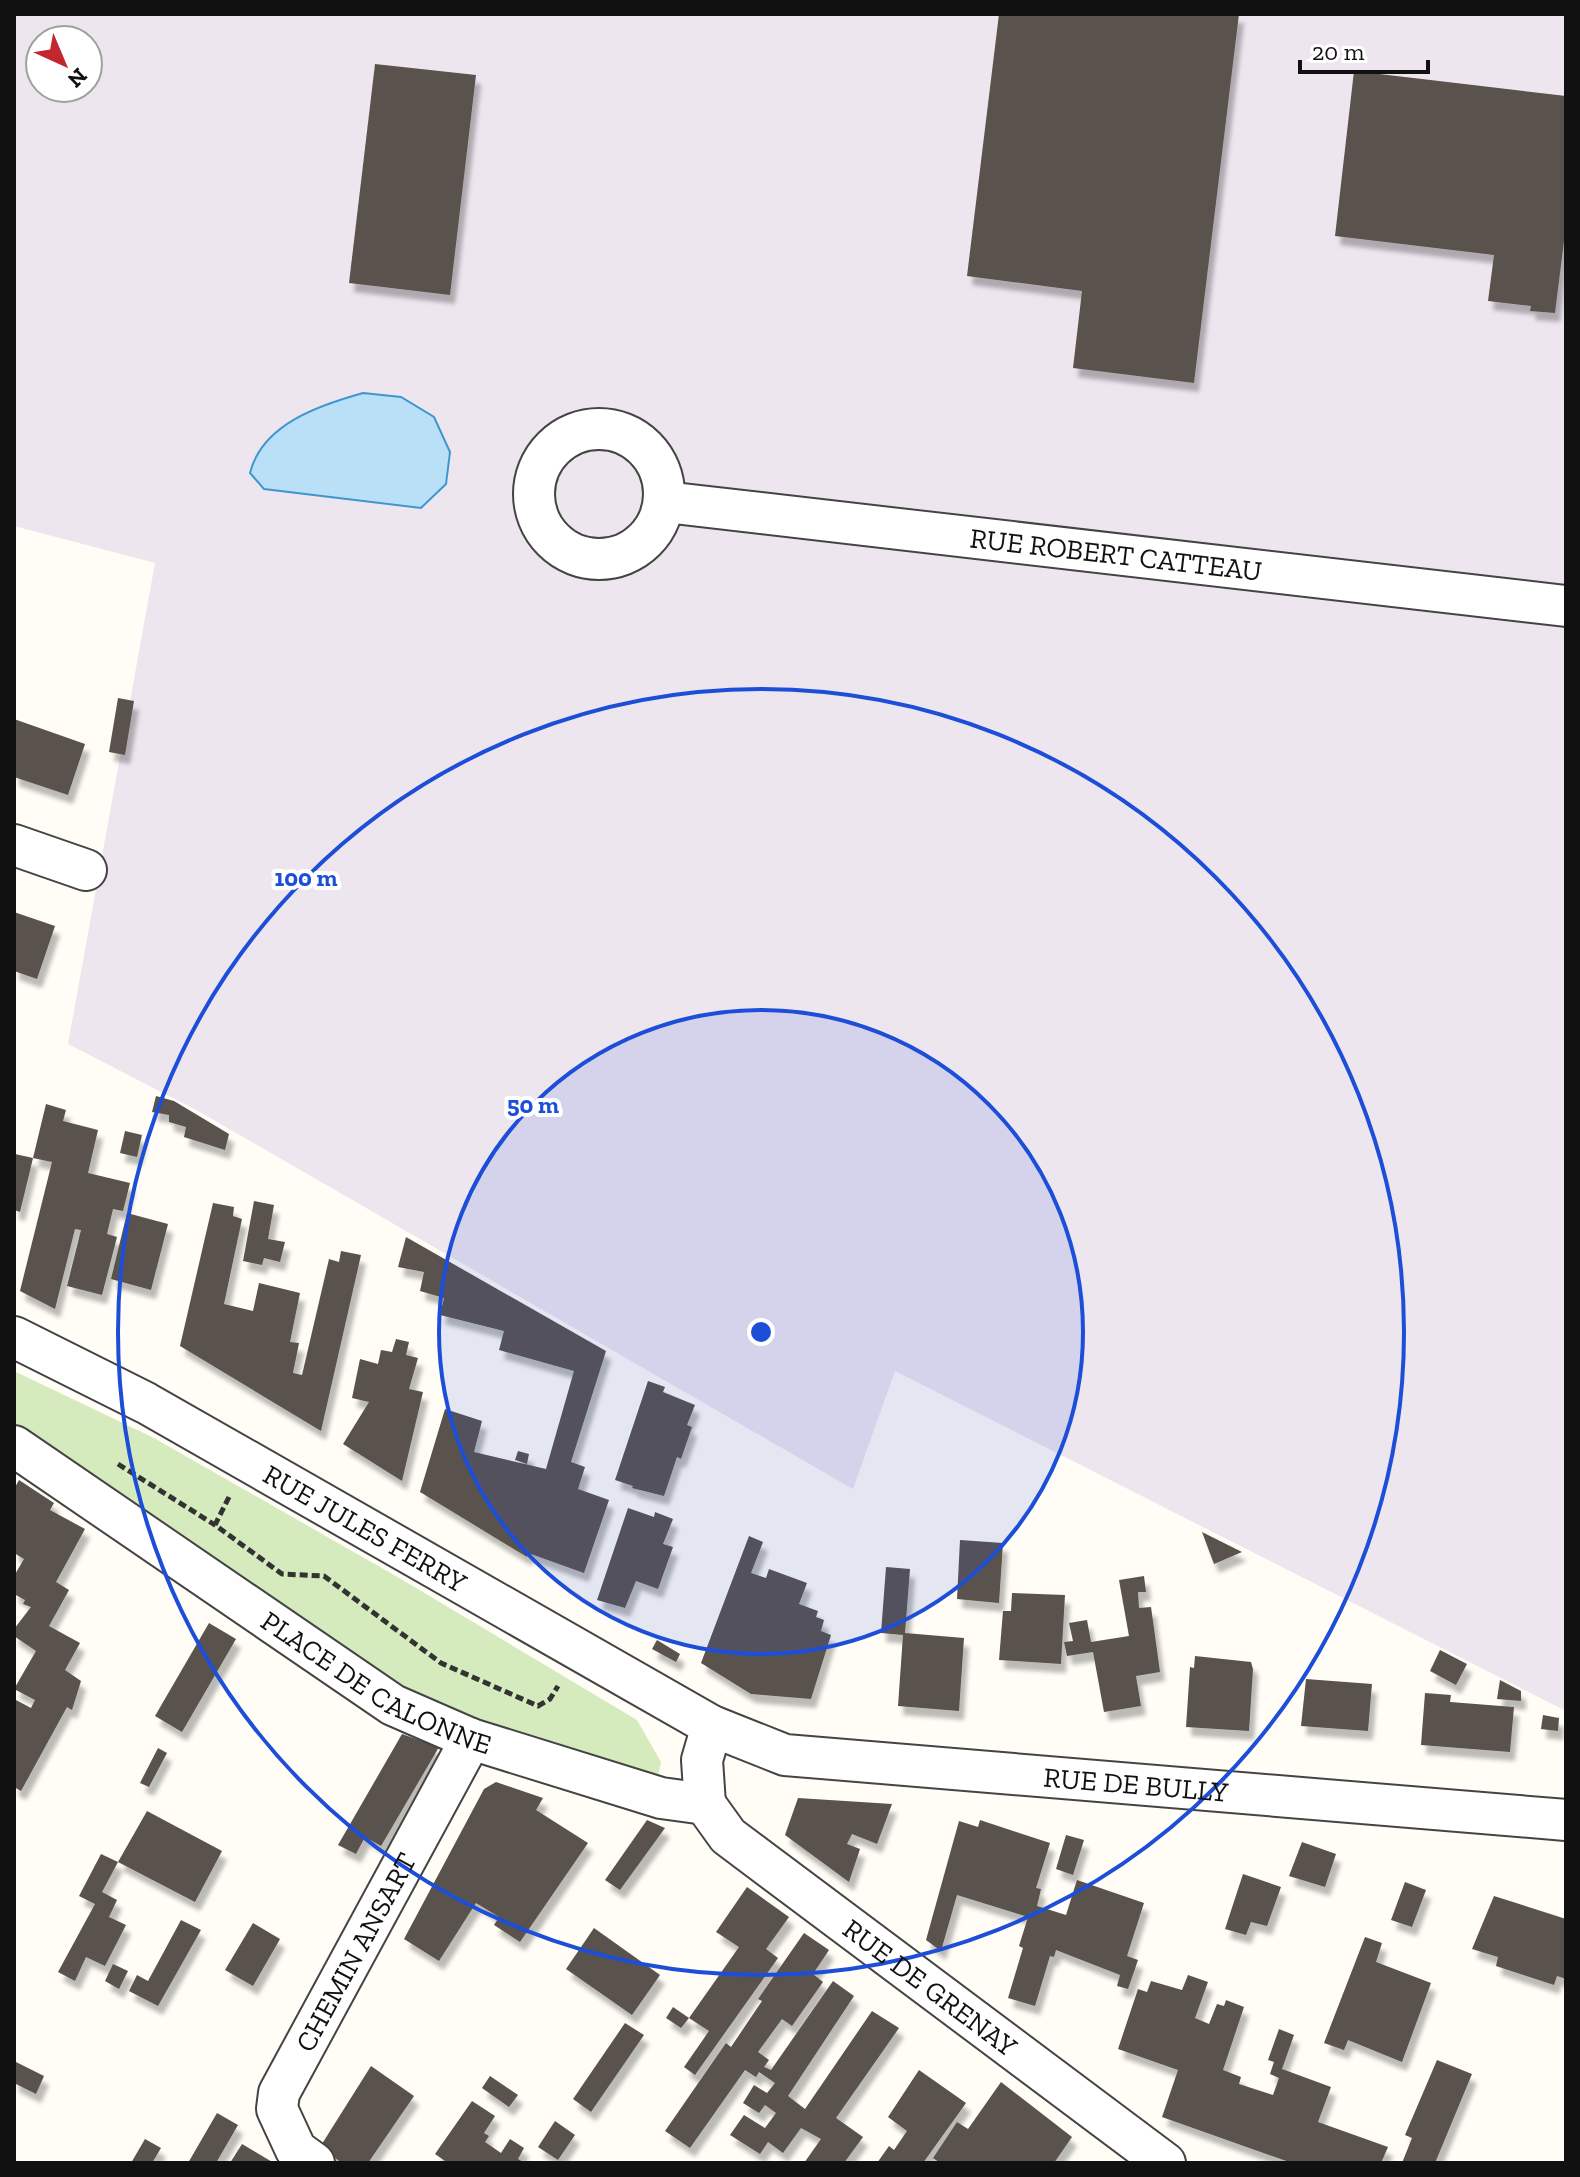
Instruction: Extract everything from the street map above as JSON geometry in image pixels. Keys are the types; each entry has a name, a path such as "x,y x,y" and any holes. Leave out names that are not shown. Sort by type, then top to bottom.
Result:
{"street":[{"name":"RUE ROBERT CATTEAU","path":"665,502 1566,606"},
{"path":"14,845 86,870"},
{"name":"RUE JULES FERRY","path":"14,1337 146,1403 712,1726"},
{"name":"PLACE DE CALONNE","path":"14,1446 393,1705 471,1739 661,1798 705,1804"},
{"path":"705,1804 702,1760 712,1726"},
{"name":"RUE DE BULLY","path":"712,1726 785,1755 1566,1820"},
{"name":"CHEMIN ANSART","path":"314,2163 296,2150 277,2109 279,2093 471,1739"},
{"name":"RUE DE GRENAY","path":"705,1804 728,1836 1165,2163"}],"path":[{"path":"248,1461 215,1525 282,1574 324,1576 441,1663 538,1706 550,1699 579,1651"}],"shaded area":[{"path":"14,14 1566,14 1566,1711 895,1371 853,1489 198,1111 68,1044 155,563 14,526"}],"green space":[{"path":"14,1371 154,1438 401,1579 637,1720 661,1762 656,1786 400,1696 14,1434"}],"water":[{"path":"363,393 401,397 434,417 450,452 446,484 421,508 264,489 250,473 257,456 280,429 312,411"}],"building":[{"path":"999,14 1239,14 1194,383 1073,368 1082,291 967,276"},
{"path":"375,64 476,75 450,295 349,283"},
{"path":"1354,71 1566,96 1566,225 1555,313 1530,311 1531,306 1488,301 1494,255 1335,236"},
{"path":"118,698 134,701 125,755 109,752"},
{"path":"14,719 85,744 68,795 14,777"},
{"path":"14,912 55,926 37,979 14,971"},
{"path":"156,1096 174,1101 229,1134 225,1150 184,1137 186,1127 169,1122 169,1115 152,1112"},
{"path":"46,1104 66,1110 63,1121 98,1130 88,1173 130,1183 123,1211 113,1209 107,1234 117,1237 102,1295 67,1286 81,1230 75,1229 55,1309 20,1291 52,1162 33,1158"},
{"path":"125,1131 142,1135 137,1157 120,1153"},
{"path":"15,1154 33,1158 20,1212 14,1210"},
{"path":"254,1201 274,1205 268,1239 285,1242 280,1262 264,1258 262,1265 243,1261"},
{"path":"213,1203 234,1207 233,1216 242,1219 224,1304 253,1311 259,1283 300,1293 290,1342 299,1343 293,1373 302,1375 329,1259 339,1262 341,1251 361,1255 321,1431 180,1346"},
{"path":"127,1213 168,1224 151,1290 111,1279"},
{"path":"406,1237 606,1351 571,1462 585,1467 578,1489 609,1500 584,1573 528,1553 527,1557 420,1492 445,1409 482,1421 474,1452 546,1469 574,1371 499,1350 504,1331 440,1315 444,1298 420,1291 424,1272 398,1267"},
{"path":"396,1339 409,1342 406,1355 418,1358 409,1389 423,1392 402,1481 343,1444 369,1402 352,1398 360,1359 378,1364 381,1350 392,1352"},
{"path":"648,1381 665,1387 663,1392 695,1405 687,1425 692,1427 681,1459 677,1457 664,1496 615,1480"},
{"path":"518,1451 529,1454 527,1464 515,1460"},
{"path":"19,1480 54,1503 50,1510 85,1529 56,1582 69,1590 49,1626 80,1643 65,1670 81,1681 72,1710 67,1707 21,1791 14,1787 14,1703 16,1700 31,1708 35,1700 14,1689 36,1651 14,1636 14,1629 31,1607 23,1604 25,1600 14,1594 14,1576 24,1559 14,1553 14,1489"},
{"path":"628,1508 654,1517 655,1512 673,1519 663,1544 673,1547 658,1589 636,1581 625,1608 597,1600"},
{"path":"1202,1532 1242,1552 1214,1564"},
{"path":"749,1536 763,1542 751,1573 766,1578 769,1569 807,1583 799,1604 818,1611 816,1617 824,1620 821,1631 831,1635 811,1699 751,1694 701,1663"},
{"path":"960,1540 1003,1543 999,1603 957,1599"},
{"path":"886,1567 910,1569 905,1633 964,1638 959,1711 898,1706 903,1635 881,1633"},
{"path":"1144,1576 1146,1592 1138,1592 1139,1608 1151,1607 1160,1672 1136,1676 1141,1706 1104,1712 1093,1652 1067,1656 1064,1642 1073,1641 1069,1623 1087,1620 1091,1642 1129,1636 1119,1580"},
{"path":"1012,1593 1065,1595 1061,1664 999,1660 1003,1611 1011,1611"},
{"path":"209,1623 236,1639 182,1732 155,1716"},
{"path":"657,1640 680,1654 676,1662 652,1649"},
{"path":"1440,1650 1467,1664 1456,1685 1430,1671"},
{"path":"1195,1656 1251,1662 1249,1731 1186,1727 1190,1667 1194,1668"},
{"path":"1306,1679 1372,1684 1368,1731 1301,1726"},
{"path":"1500,1680 1521,1691 1521,1701 1497,1699"},
{"path":"1425,1693 1451,1695 1450,1702 1514,1707 1510,1752 1421,1745"},
{"path":"1543,1715 1559,1718 1558,1731 1541,1729"},
{"path":"402,1734 439,1747 381,1846 365,1837 356,1854 338,1845"},
{"path":"158,1748 167,1753 149,1787 140,1783"},
{"path":"496,1782 543,1798 536,1810 588,1843 520,1942 494,1925 499,1917 476,1903 439,1961 404,1939 484,1789"},
{"path":"798,1798 892,1804 877,1844 852,1834 847,1844 860,1849 849,1882 785,1835"},
{"path":"147,1811 222,1851 195,1902 118,1862"},
{"path":"647,1820 665,1828 620,1890 605,1880"},
{"path":"980,1820 1050,1843 1036,1888 1041,1889 1037,1906 1066,1915 1077,1880 1144,1903 1127,1956 1138,1960 1128,1989 1117,1986 1120,1975 1056,1950 1054,1957 1050,1956 1035,2006 1008,1998 1023,1948 1019,1946 1028,1917 957,1895 941,1951 926,1940 959,1821 978,1827"},
{"path":"1066,1835 1084,1840 1073,1875 1056,1869"},
{"path":"1302,1842 1336,1854 1325,1887 1289,1876"},
{"path":"101,1854 118,1862 102,1892 117,1900 109,1917 126,1925 105,1966 86,1957 75,1981 58,1972 95,1904 79,1896"},
{"path":"1243,1874 1281,1887 1267,1926 1251,1922 1246,1935 1225,1929"},
{"path":"1405,1882 1426,1890 1412,1927 1391,1920"},
{"path":"747,1887 789,1917 766,1949 778,1958 695,2075 684,2067 709,2031 689,2018 739,1947 716,1932"},
{"path":"1494,1896 1566,1919 1566,1979 1557,1976 1554,1985 1496,1966 1498,1957 1472,1949"},
{"path":"181,1920 201,1930 158,2006 129,1991 137,1975 148,1981"},
{"path":"253,1923 280,1939 253,1986 225,1970"},
{"path":"594,1928 660,1975 632,2015 566,1969"},
{"path":"804,1933 829,1950 813,1974 823,1982 792,2026 782,2019 758,2052 769,2060 764,2067 771,2070 833,1981 854,1996 788,2096 805,2109 872,2011 899,2028 836,2118 863,2137 844,2163 804,2163 821,2139 801,2128 783,2153 768,2142 760,2154 730,2135 744,2115 765,2128 776,2113 765,2105 759,2113 743,2103 754,2085 767,2093 775,2083 759,2072 756,2077 745,2070 690,2148 665,2131 726,2043 731,2047 762,2001 758,1999"},
{"path":"1365,1937 1382,1943 1376,1962 1431,1983 1402,2062 1348,2040 1344,2050 1324,2043"},
{"path":"113,1964 128,1971 119,1989 105,1981"},
{"path":"1188,1975 1208,1982 1195,2018 1209,2024 1217,2004 1224,2006 1226,2000 1244,2007 1223,2070 1241,2077 1239,2084 1273,2095 1279,2078 1270,2074 1274,2062 1268,2060 1279,2029 1294,2035 1282,2069 1331,2087 1318,2122 1388,2147 1381,2163 1292,2163 1162,2117 1178,2070 1118,2049 1138,1989 1147,1992 1151,1981 1182,1990"},
{"path":"673,2007 689,2018 681,2028 666,2018"},
{"path":"625,2023 644,2035 591,2112 573,2099"},
{"path":"1437,2060 1472,2074 1435,2163 1402,2163 1412,2138 1405,2135"},
{"path":"14,2061 44,2076 36,2094 14,2083"},
{"path":"371,2066 414,2096 368,2163 342,2163 320,2147"},
{"path":"919,2070 966,2103 923,2163 877,2163 889,2146 894,2150 907,2131 888,2117"},
{"path":"490,2076 518,2095 509,2107 482,2088"},
{"path":"1001,2082 1072,2137 1054,2163 940,2163 933,2158 957,2122 968,2129"},
{"path":"472,2101 495,2116 484,2133 489,2136 485,2142 501,2153 510,2139 524,2148 518,2159 525,2163 448,2163 435,2154"},
{"path":"217,2113 238,2125 216,2163 188,2163"},
{"path":"555,2121 575,2135 558,2160 538,2147"},
{"path":"145,2139 161,2148 152,2163 131,2163"},
{"path":"242,2144 274,2163 230,2163"}]}
